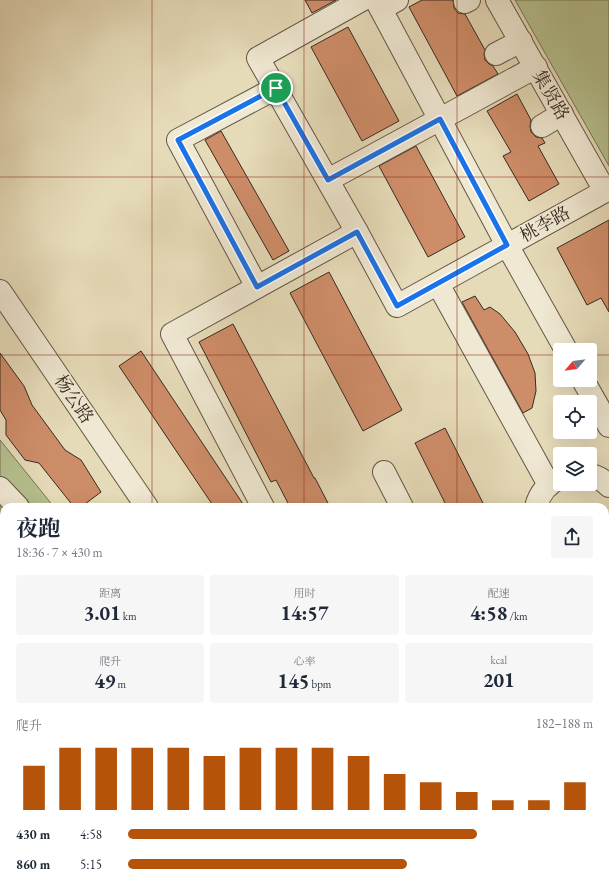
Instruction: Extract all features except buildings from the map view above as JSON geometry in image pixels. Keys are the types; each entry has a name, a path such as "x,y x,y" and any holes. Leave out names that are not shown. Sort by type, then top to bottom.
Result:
{"street":[{"name":"集贤路","path":"497,0 607,190"},
{"path":"262,503 172,334 357,232 258,58 379,2 507,245 562,343"},
{"path":"496,54 521,41"},
{"path":"328,180 536,67"},
{"path":"257,287 178,140 276,88"},
{"path":"542,126 562,114"},
{"name":"桃李路","path":"357,232 397,306 607,190"},
{"path":"438,284 553,478"},
{"name":"杨公路","path":"0,291 139,503"},
{"path":"587,387 609,426"},
{"path":"384,472 400,503"},
{"path":"597,478 609,486"},
{"path":"537,503 544,489 553,482"},
{"path":"0,488 14,503"}],"green space":[{"path":"515,0 609,0 609,166"},
{"path":"0,440 51,503 0,503"}],"route":[{"path":"276,88 328,180 440,119 507,245 397,306 357,232 257,287 178,140 276,88"}]}
